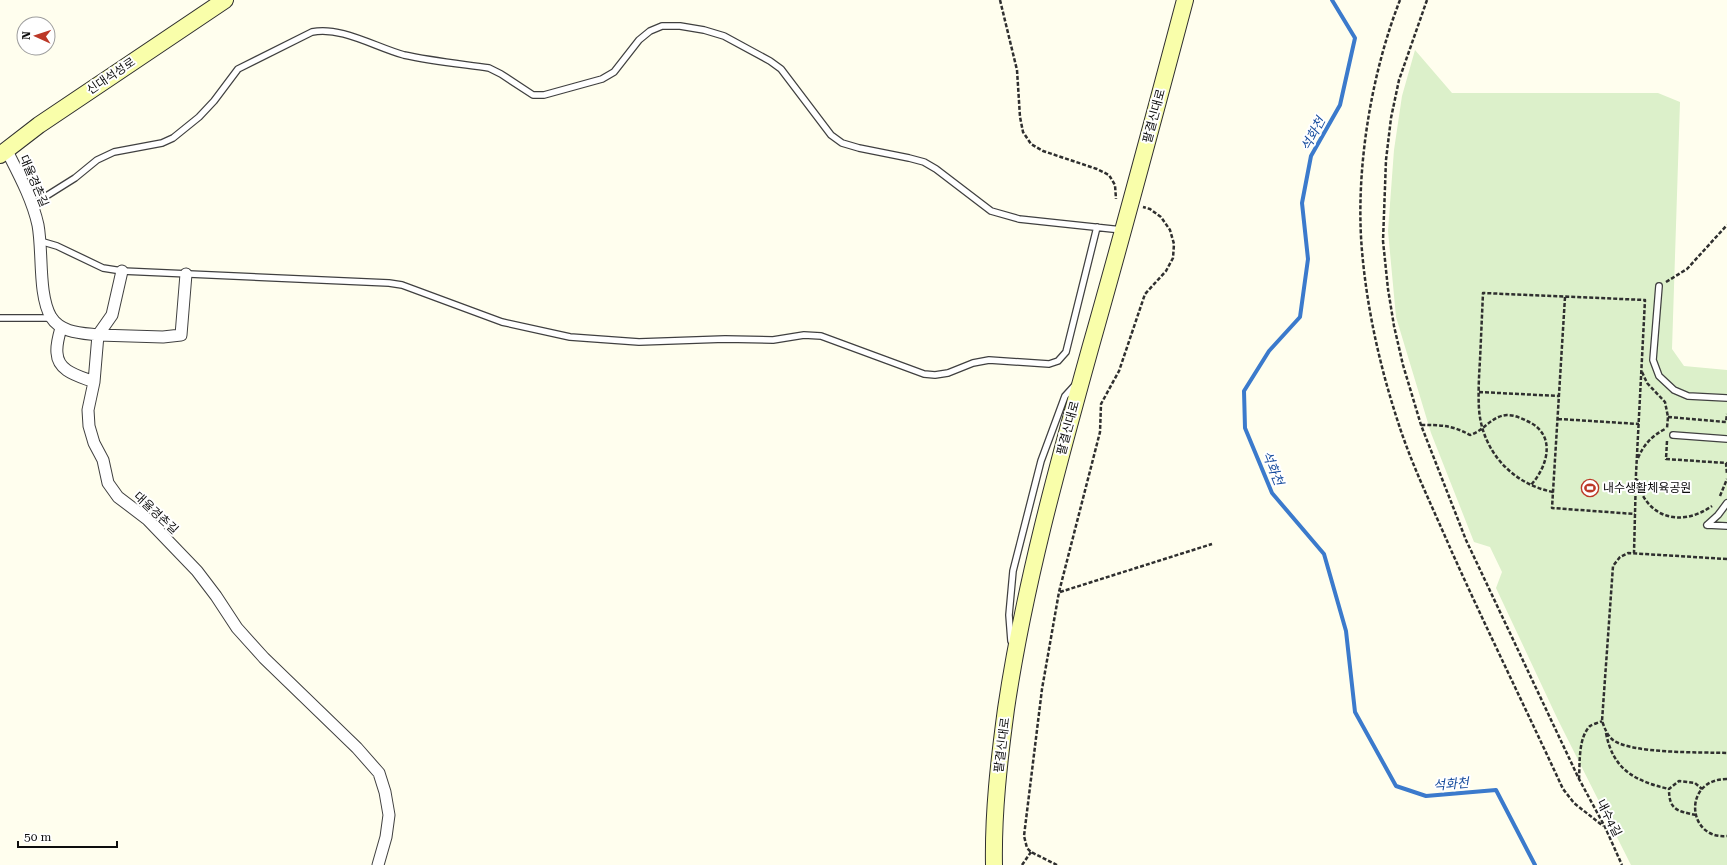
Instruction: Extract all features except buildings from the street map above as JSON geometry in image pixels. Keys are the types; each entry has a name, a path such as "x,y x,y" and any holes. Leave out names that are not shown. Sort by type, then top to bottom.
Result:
{"main road":[{"name":"신대석성로","path":"3,152 39,125 225,0"},
{"name":"팔결신대로","path":"994,865 997,784 1013,661 1027,592 1044,520 1124,230 1124,202 1185,0"}],"street":[{"name":"대율경촌길","path":"3,152 32,205 40,241 44,291 47,307 52,318 61,328"},
{"path":"98,335 112,315 122,271"},
{"path":"94,382 68,371 60,363 57,353 61,328 80,333 98,335 163,337 181,335 186,274"},
{"name":"대율경촌길","path":"98,335 94,382 88,410 89,426 94,443 103,460 108,483 118,497 147,520 197,571 238,628 264,658 357,748 379,773 386,792 389,815 386,837 378,865"}],"lane":[{"path":"32,205 75,178 103,157 114,152 162,143 173,138 204,112 238,69 312,32 322,30 363,40 384,50 406,55 489,68 533,95 544,95 602,79 614,72 639,40 650,31 662,26 680,26 704,30 724,36 770,61 781,69 790,79 831,135 842,143 924,162 936,169 991,211 1019,219 1124,230"},
{"path":"40,241 57,246 104,268 122,271 389,283 402,285 502,322 570,337 639,342 725,339 773,340 804,335 821,336 924,374 935,375 948,373 973,363 989,360 1049,364 1058,361 1066,352 1097,227"},
{"path":"1659,286 1653,360 1659,376 1674,390 1688,396 1727,398"},
{"path":"0,318 52,318"},
{"path":"1673,435 1727,439"},
{"path":"1727,503 1707,526 1727,526"}],"path":[{"path":"1000,0 1017,70 1020,117 1023,132 1031,144 1043,151 1109,175 1124,202 1150,209 1160,217 1170,230 1174,244 1173,258 1166,271 1145,294 1119,371 1101,404 1100,432 1059,592 1042,689 1024,836 1027,848 1031,852 1057,865"},
{"path":"1400,0 1381,58 1367,133 1362,184 1363,256 1375,334 1385,381 1399,424 1424,488 1474,601 1563,789 1574,803 1605,827"},
{"name":"내수4길","path":"1427,0 1399,80 1391,118 1386,160 1383,233 1388,288 1394,326 1403,365 1421,425 1466,540 1579,779 1605,827 1622,865"},
{"path":"1659,286 1687,269 1727,225"},
{"path":"1553,492 1531,485 1515,476 1501,463 1490,448 1482,430 1479,410 1479,392 1483,293 1645,300 1636,474 1634,553"},
{"path":"1565,297 1552,508 1635,514"},
{"path":"1479,392 1559,396"},
{"path":"1668,417 1726,422 1727,414"},
{"path":"1421,425 1444,425 1453,427 1470,435 1482,430 1494,419 1507,415 1520,417 1531,422 1540,430 1546,440 1547,452 1545,466 1531,485"},
{"path":"1558,419 1639,424"},
{"path":"1637,459 1644,446 1654,435 1667,428"},
{"path":"1726,463 1727,474"},
{"path":"1636,474 1639,489 1646,502 1657,512 1671,517 1686,518 1701,514 1714,506"},
{"path":"1718,499 1727,479"},
{"path":"1059,592 1212,544"},
{"path":"1669,789 1642,781 1624,769 1614,759 1608,744 1602,721 1613,566 1620,557 1628,553 1727,559"},
{"path":"1579,779 1581,746 1585,734 1591,725 1602,721"},
{"path":"1606,732 1614,740 1629,746 1645,749 1727,753"},
{"path":"1727,779 1718,779 1702,788 1697,796 1695,805 1699,823 1706,830 1713,834 1727,836"},
{"path":"1669,789 1679,781 1695,783 1702,788"},
{"path":"1669,789 1669,799 1672,807 1680,812 1696,815"},
{"path":"1022,865 1031,852"}],"green space":[{"name":"내수생활체육공원","path":"1415,50 1452,93 1658,93 1680,102 1672,349 1684,366 1727,370 1727,865 1631,865 1558,720 1496,588 1502,572 1490,547 1474,542 1431,433 1396,317 1388,231 1394,150 1402,96"}],"waterway":[{"name":"석화천","path":"1332,0 1355,38 1340,105 1311,156 1302,203 1308,259 1300,317 1269,351 1244,391 1245,428 1272,493 1324,554 1346,631 1355,712 1396,786 1426,796 1496,790 1535,865"}],"place":[{"name":"내수생활체육공원","path":"1590,488"}]}
